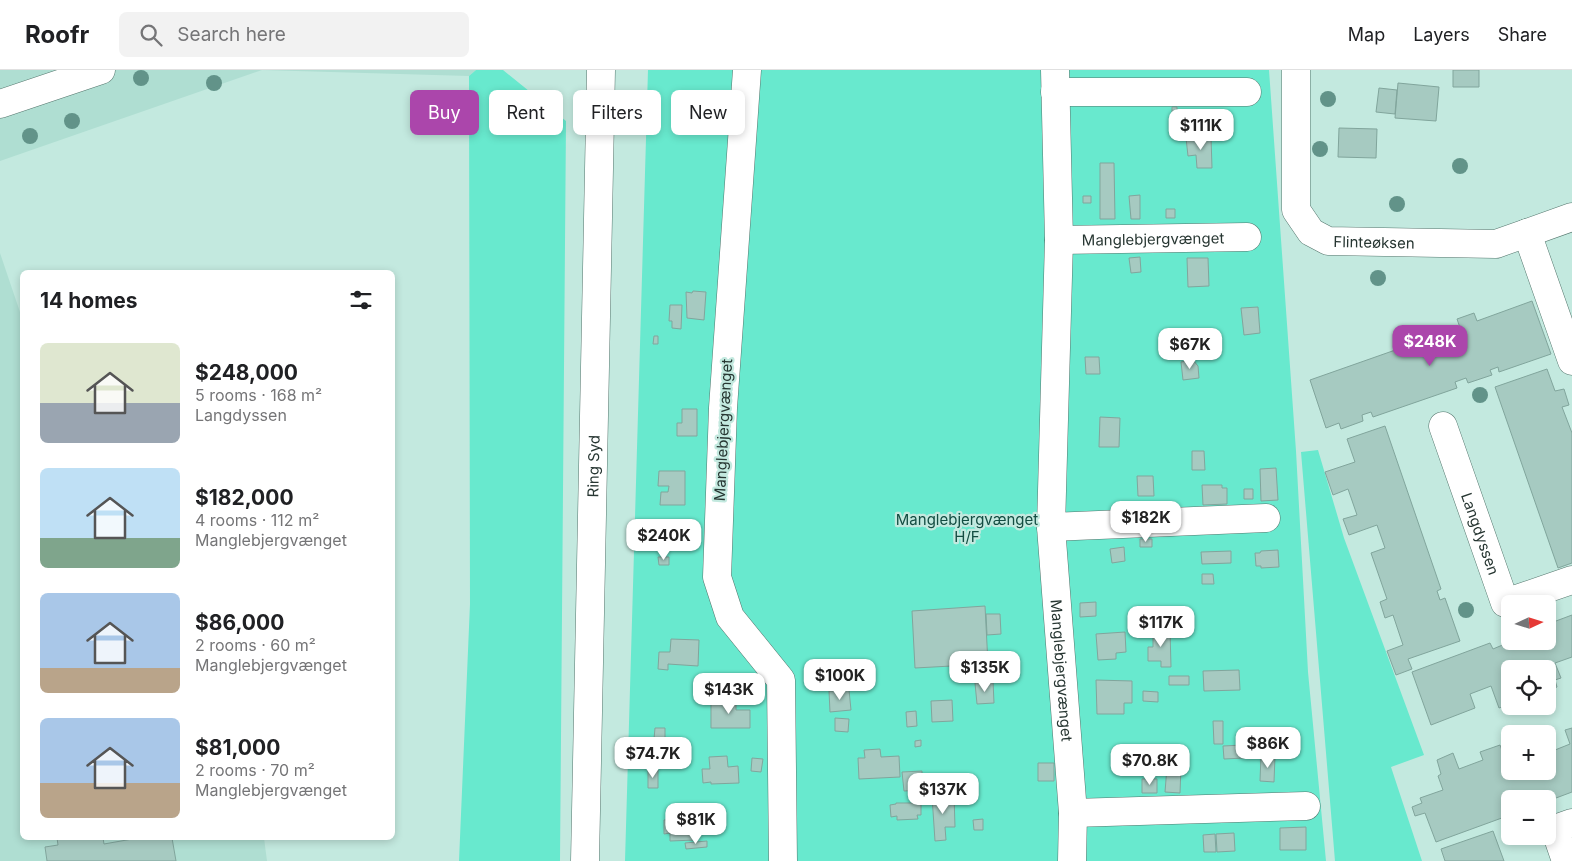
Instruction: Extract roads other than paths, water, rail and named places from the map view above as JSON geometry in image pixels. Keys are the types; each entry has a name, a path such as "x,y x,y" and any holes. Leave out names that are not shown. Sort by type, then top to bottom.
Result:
{"street":[{"path":"0,104 101,70"},
{"name":"Ring Syd","path":"585,861 601,70"},
{"name":"Manglebjergvænget","path":"747,70 723,408 717,577 730,617 781,680 783,861"},
{"name":"Flinteøksen","path":"1296,70 1296,210 1311,232 1328,241 1496,244 1572,217"},
{"name":"Manglebjergvænget","path":"1072,861 1073,813 1051,527 1058,240 1055,81 1248,92"},
{"path":"1527,233 1572,361"},
{"name":"Manglebjergvænget","path":"1058,240 1247,236"},
{"name":"Langdyssen","path":"1443,426 1505,603 1572,580"},
{"path":"1051,527 1266,518"},
{"path":"1073,813 1306,806"},
{"path":"1566,861 1555,829 1572,823"}],"park label":[{"name":"Manglebjergvænget H/F","path":"967,528"}]}
